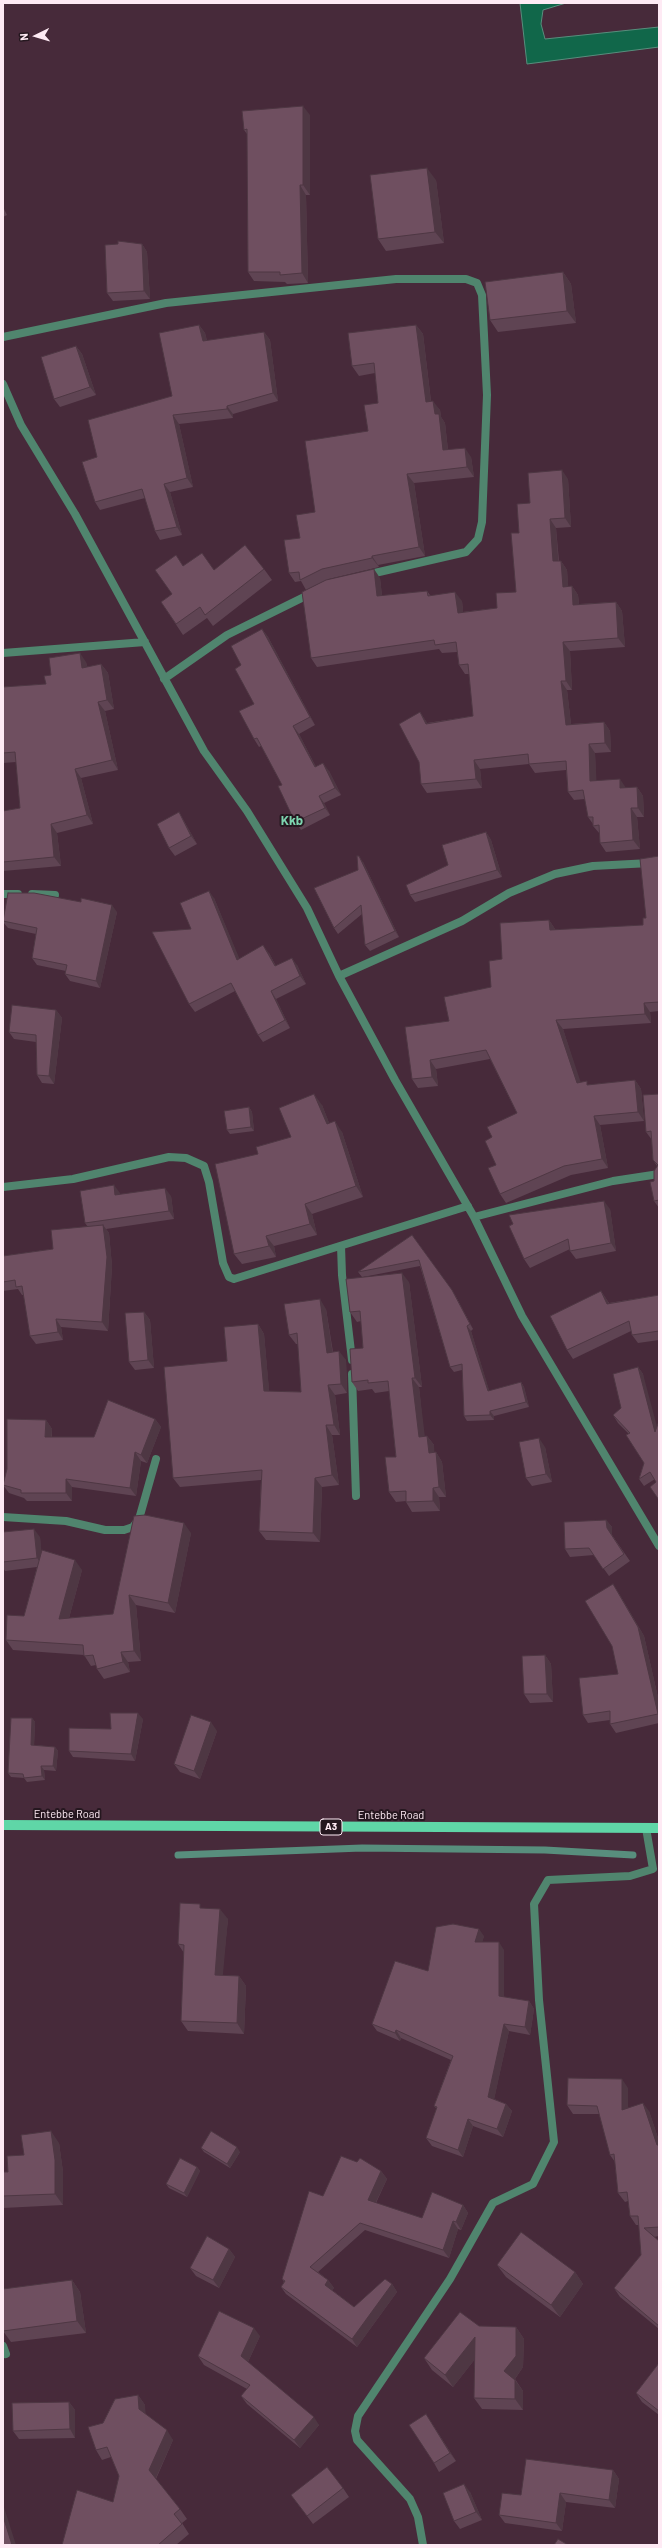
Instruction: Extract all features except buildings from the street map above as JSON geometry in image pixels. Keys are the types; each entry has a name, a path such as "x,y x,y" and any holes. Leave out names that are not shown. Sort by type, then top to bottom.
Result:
{"main road":[{"name":"Entebbe Road","path":"3,1825 659,1828"}],"street":[{"path":"3,337 166,303 396,278 466,278 477,283 482,295 487,395 482,522 478,539 466,552 357,577"},
{"path":"3,384 21,425 75,514 204,751 247,811 307,908 339,976 395,1080 474,1217 522,1316 659,1546"},
{"path":"164,679 227,635 318,590"},
{"path":"3,653 145,642"},
{"path":"339,976 462,921 509,894 555,874 593,866 657,862"},
{"path":"3,894 55,895"},
{"path":"3,1187 73,1179 169,1157 186,1158 204,1166 210,1182 223,1263 229,1277 234,1279 468,1206"},
{"path":"474,1217 613,1181 659,1174"},
{"path":"341,1246 342,1275 351,1342 356,1496"},
{"path":"3,1517 66,1520 105,1530 124,1530 134,1527 139,1519 156,1459"},
{"path":"423,2545 418,2517 410,2499 357,2440 355,2431 358,2416 450,2279 494,2203 533,2184 554,2142 539,2000 534,1904 548,1880 630,1876 653,1869 646,1828"},
{"path":"3,2346 6,2354"}],"shaded area":[{"path":"520,3 566,3 543,10 541,24 545,39 659,27 659,47 527,64"}],"waterway":[{"path":"178,1855 362,1848 545,1850 633,1855"}],"district":[{"name":"Kkb","path":"292,821"}]}
